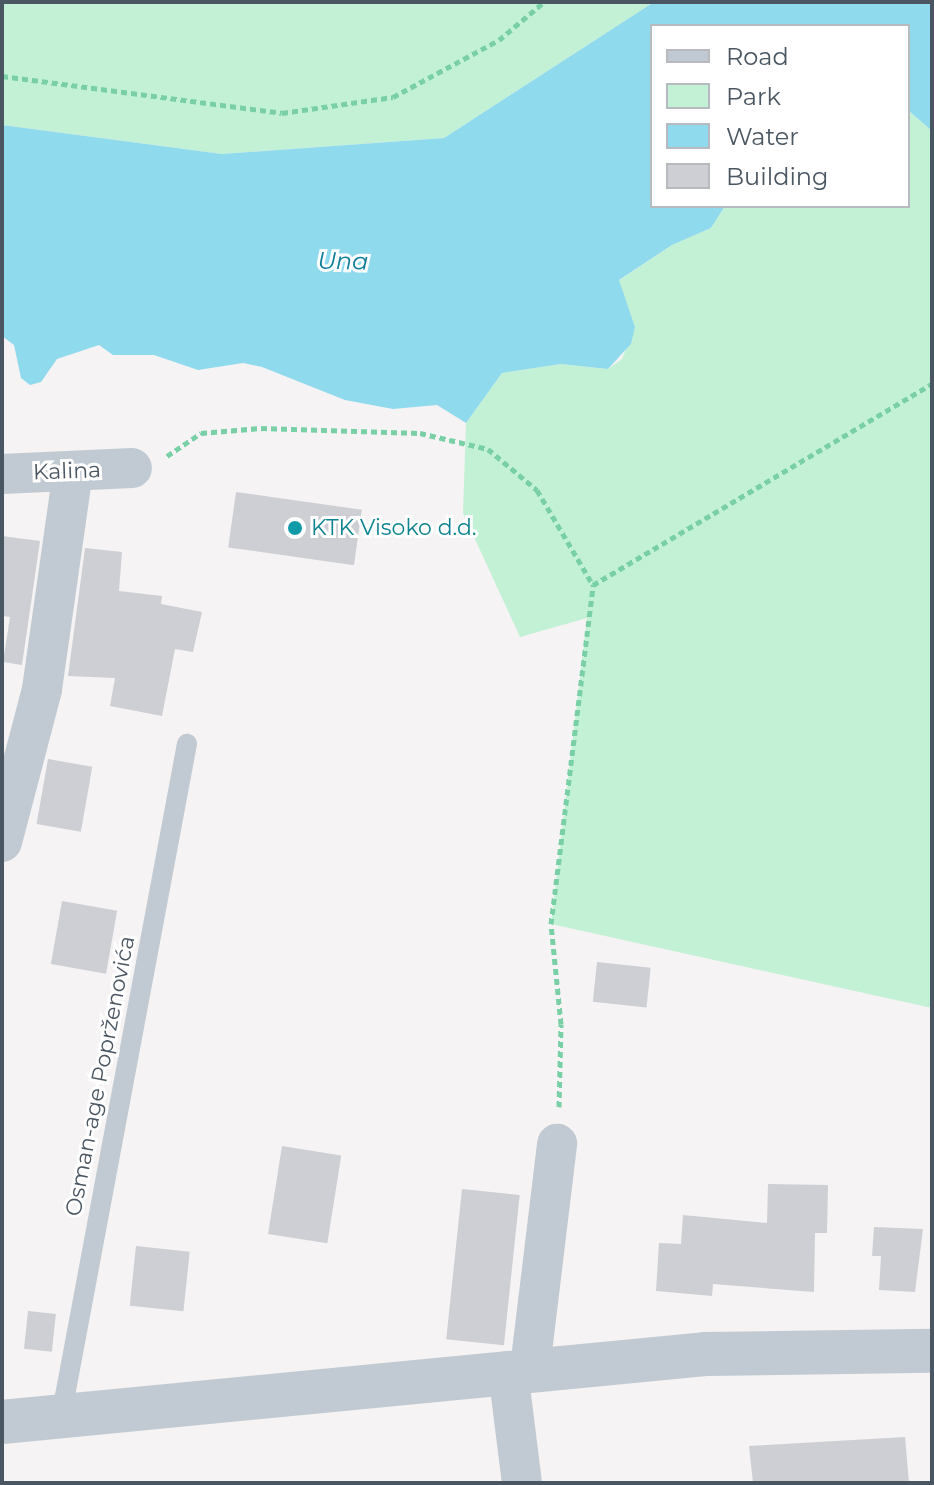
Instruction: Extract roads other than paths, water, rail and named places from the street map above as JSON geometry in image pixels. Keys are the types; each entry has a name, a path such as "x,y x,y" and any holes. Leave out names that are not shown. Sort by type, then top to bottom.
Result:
{"street":[{"name":"Kalina","path":"2,474 132,468"},
{"path":"2,842 42,689 73,472"},
{"path":"522,1483 519,1370 557,1144"},
{"path":"2,1422 705,1354 932,1351"}],"lane":[{"name":"Osman-age Poprženovića","path":"61,1417 187,744"}],"water":[{"name":"Una","path":"654,2 932,2 932,131 910,112 910,24 650,24 650,208 724,208 711,228 672,245 619,280 635,327 631,344 608,369 561,364 502,373 466,423 437,405 393,409 345,400 262,367 243,363 198,370 154,355 113,355 99,345 57,359 41,382 30,385 21,378 14,345 2,336 2,125 222,154 444,138"}],"place":[{"name":"KTK Visoko d.d.","path":"295,528"}]}
